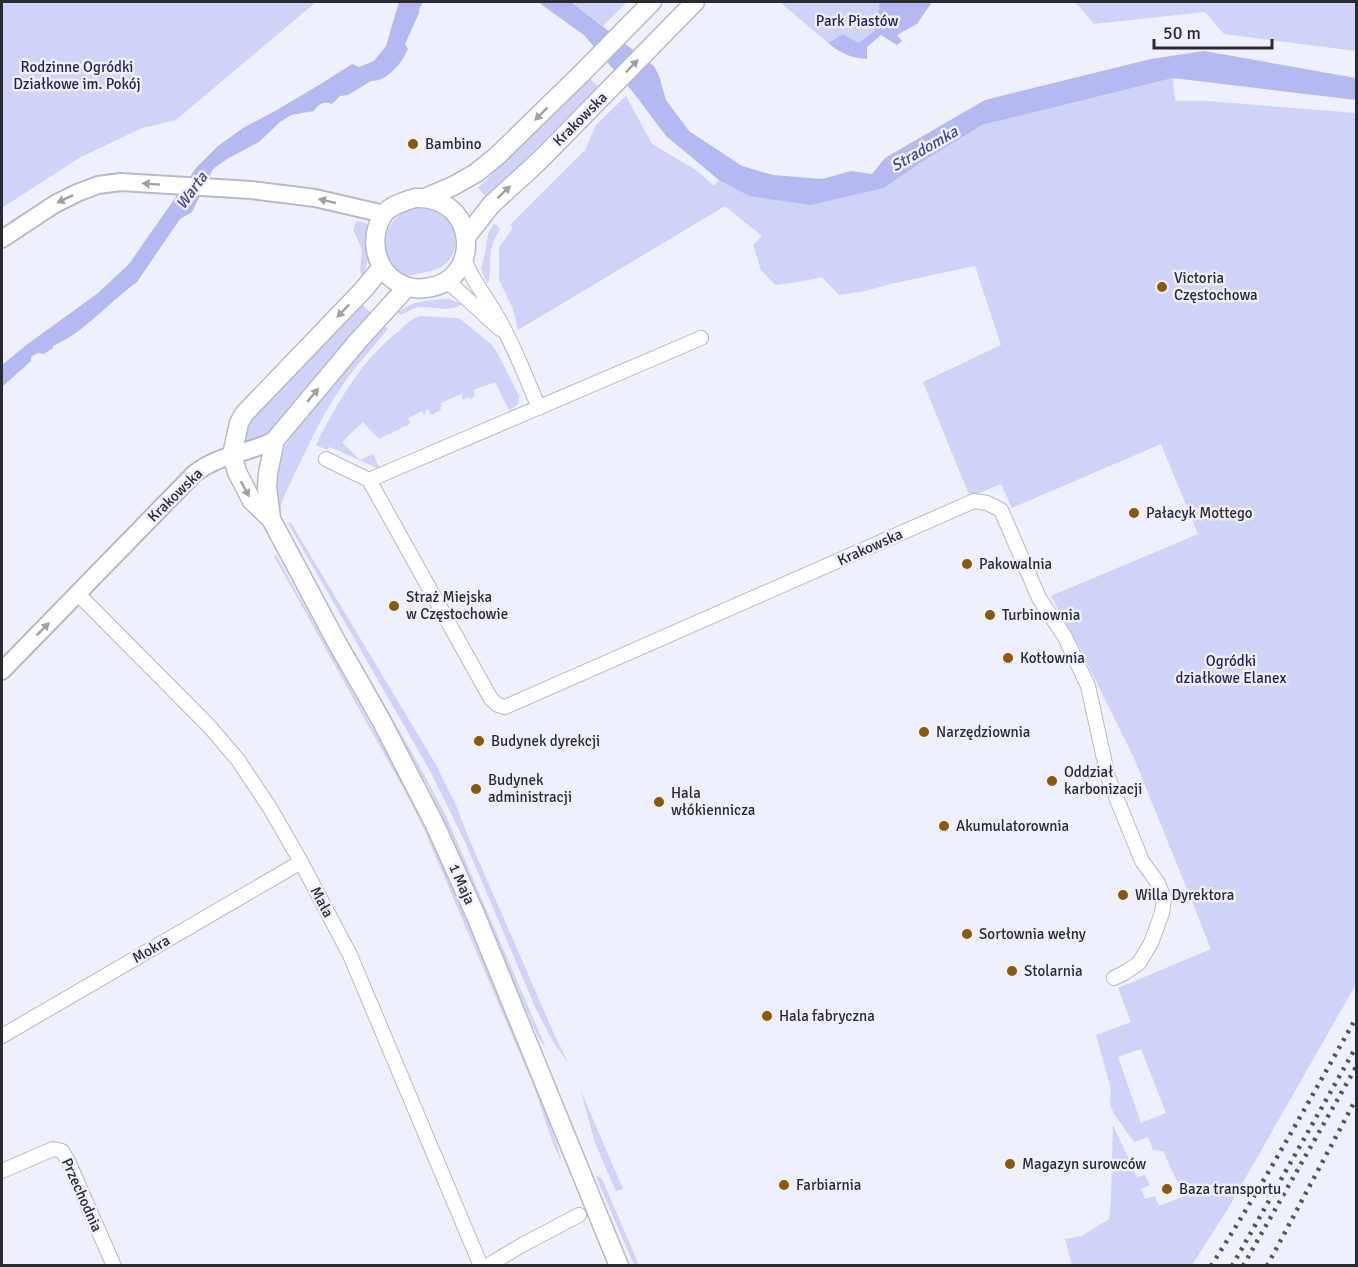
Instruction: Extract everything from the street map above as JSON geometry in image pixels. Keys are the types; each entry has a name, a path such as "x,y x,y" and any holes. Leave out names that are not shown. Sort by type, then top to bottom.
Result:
{"main road":[{"name":"Krakowska","path":"425,198 476,173 524,130 652,2"},
{"name":"Krakowska","path":"466,237 491,205 539,161 695,2"},
{"path":"425,198 437,200 448,206 463,225 466,237 464,259 455,274 444,282 424,289 407,288 391,278 382,267 375,242 384,214 403,201 425,198"},
{"path":"232,455 239,423 244,414 364,289 382,267"},
{"name":"Krakowska","path":"275,440 407,288"},
{"name":"1 Maja","path":"271,519 267,488 275,440"},
{"name":"1 Maja","path":"232,455 237,472 252,501 271,519 381,720 435,825 476,916 619,1266"}],"street":[{"path":"2,239 55,204 77,193 98,185 121,182 251,190 315,198 384,214"},
{"path":"464,259 469,273 508,336 539,408"},
{"path":"444,282 454,287 508,336"},
{"path":"326,459 369,480 701,338"},
{"name":"Krakowska","path":"2,671 194,474 208,464 261,447 275,440"},
{"name":"Krakowska","path":"369,480 491,699 505,707 974,501 987,503 1001,510 1039,598 1065,637 1088,686 1108,777 1142,861 1158,884 1164,898 1162,913 1151,943 1139,963 1114,978"},
{"name":"Mała","path":"77,593 209,726 231,751 270,808 350,955 481,1266"},
{"name":"Mokra","path":"2,1036 301,862"},
{"name":"Przechodnia","path":"2,1171 53,1149 62,1151 114,1266"},
{"path":"487,1266 579,1215"}],"green space":[{"name":"Rodzinne Ogródki Działkowe im. Pokój","path":"2,2 316,2 176,120 142,128 79,158 2,208"},
{"path":"571,2 627,2 603,26"},
{"name":"Park Piastów","path":"780,2 880,2 874,31 859,43 843,34 828,43"},
{"path":"1075,2 1356,2 1356,51 1224,34 1205,12 1094,24"},
{"path":"589,78 598,86 487,198 478,188"},
{"name":"Ogródki działkowe Elanex","path":"1173,78 1175,101 1207,101 1356,113 1356,984 1229,1207 1192,1265 1072,1265 1065,1239 1082,1236 1109,1219 1113,1125 1137,1177 1145,1175 1150,1185 1141,1189 1145,1199 1155,1196 1159,1206 1184,1196 1163,1151 1153,1150 1148,1137 1134,1142 1114,1114 1110,1104 1111,1089 1096,1035 1131,1022 1118,988 1211,949 1134,758 1051,596 1198,534 1161,444 1012,508 1001,484 970,497 923,382 1001,345 975,266 839,295 822,277 775,285 761,270 753,245 762,236 725,206 518,330 513,309 499,280 499,247 513,228 510,225 585,150 596,125 626,96 652,144 696,170 714,186 719,180 749,196 884,188 982,125","holes":["1141,1049 1166,1113 1141,1123 1118,1057"]},
{"path":"418,208 434,211 449,222 455,237 454,252 444,265 438,268 402,276 393,269 387,259 385,246 387,234 389,227 399,215"},
{"path":"357,221 369,226 366,246 368,259 363,280 360,270 362,249 353,230"},
{"path":"494,223 500,229 492,248 488,284 481,269 488,234"},
{"path":"449,299 462,304 447,309 419,307 401,315 398,313 416,303"},
{"path":"361,303 371,313 358,325 270,431 257,441 242,446 250,419"},
{"path":"420,316 458,318 492,345 519,396 517,405 509,410 495,382 473,390 475,396 470,399 468,397 463,400 461,394 441,403 441,410 431,415 428,409 424,415 422,411 408,418 410,424 379,439 363,422 342,442 360,460 373,454 379,467 377,468 330,447 327,450 316,445 340,400 359,372 381,346 409,321"},
{"path":"385,326 388,329 348,378 322,419 285,494 279,516 276,479 281,456 292,435 309,412"},
{"path":"289,522 435,763 456,805 569,1064 553,1042 535,1007 465,842 430,771"},
{"path":"276,555 399,775 437,849 541,1096 560,1159 534,1087 423,827 274,556"},
{"path":"354,651 446,816 546,1048 538,1037 444,820 427,785 352,652"},
{"path":"580,1089 623,1189 616,1191 595,1143"},
{"path":"599,1176 639,1265 634,1265 596,1177"}],"water":[{"name":"Warta","path":"399,2 423,2 405,44 408,49 394,70 348,95 340,96 332,104 324,103 314,111 291,115 259,142 213,169 192,212 180,219 137,282 76,333 44,354 38,353 31,357 31,361 2,387 2,365 98,293 129,264 196,168 218,146 243,128 352,64 359,67 374,61 386,46"},
{"name":"Stradomka","path":"538,2 571,2 654,66 666,100 689,131 742,166 773,175 822,179 851,171 872,174 885,158 985,100 1151,59 1204,51 1356,78 1356,100 1173,78 982,125 884,188 811,205 749,196 719,180 666,136 633,92 584,35"},
{"path":"880,2 932,2 917,24 897,35 902,41 897,45 881,35 867,47 867,59 846,54 828,43 843,34 859,43 874,31"}],"railway":[{"path":"1211,1266 1267,1174 1356,1018"},
{"path":"1232,1266 1356,1047"},
{"path":"1243,1266 1356,1067"},
{"path":"1267,1266 1356,1099"}],"place":[{"name":"Bambino","path":"413,144"},
{"name":"Victoria Częstochowa","path":"1162,287"},
{"name":"Pałacyk Mottego","path":"1134,513"},
{"name":"Pakowalnia","path":"967,564"},
{"name":"Straż Miejska w Częstochowie","path":"394,606"},
{"name":"Turbinownia","path":"990,615"},
{"name":"Kotłownia","path":"1008,658"},
{"name":"Narzędziownia","path":"924,732"},
{"name":"Budynek dyrekcji","path":"479,741"},
{"name":"Oddział karbonizacji","path":"1052,781"},
{"name":"Budynek administracji","path":"476,789"},
{"name":"Hala włókiennicza","path":"659,802"},
{"name":"Akumulatorownia","path":"944,826"},
{"name":"Willa Dyrektora","path":"1123,895"},
{"name":"Sortownia wełny","path":"967,934"},
{"name":"Stolarnia","path":"1012,971"},
{"name":"Hala fabryczna","path":"767,1016"},
{"name":"Magazyn surowców","path":"1010,1164"},
{"name":"Farbiarnia","path":"784,1185"},
{"name":"Baza transportu","path":"1167,1189"}]}
